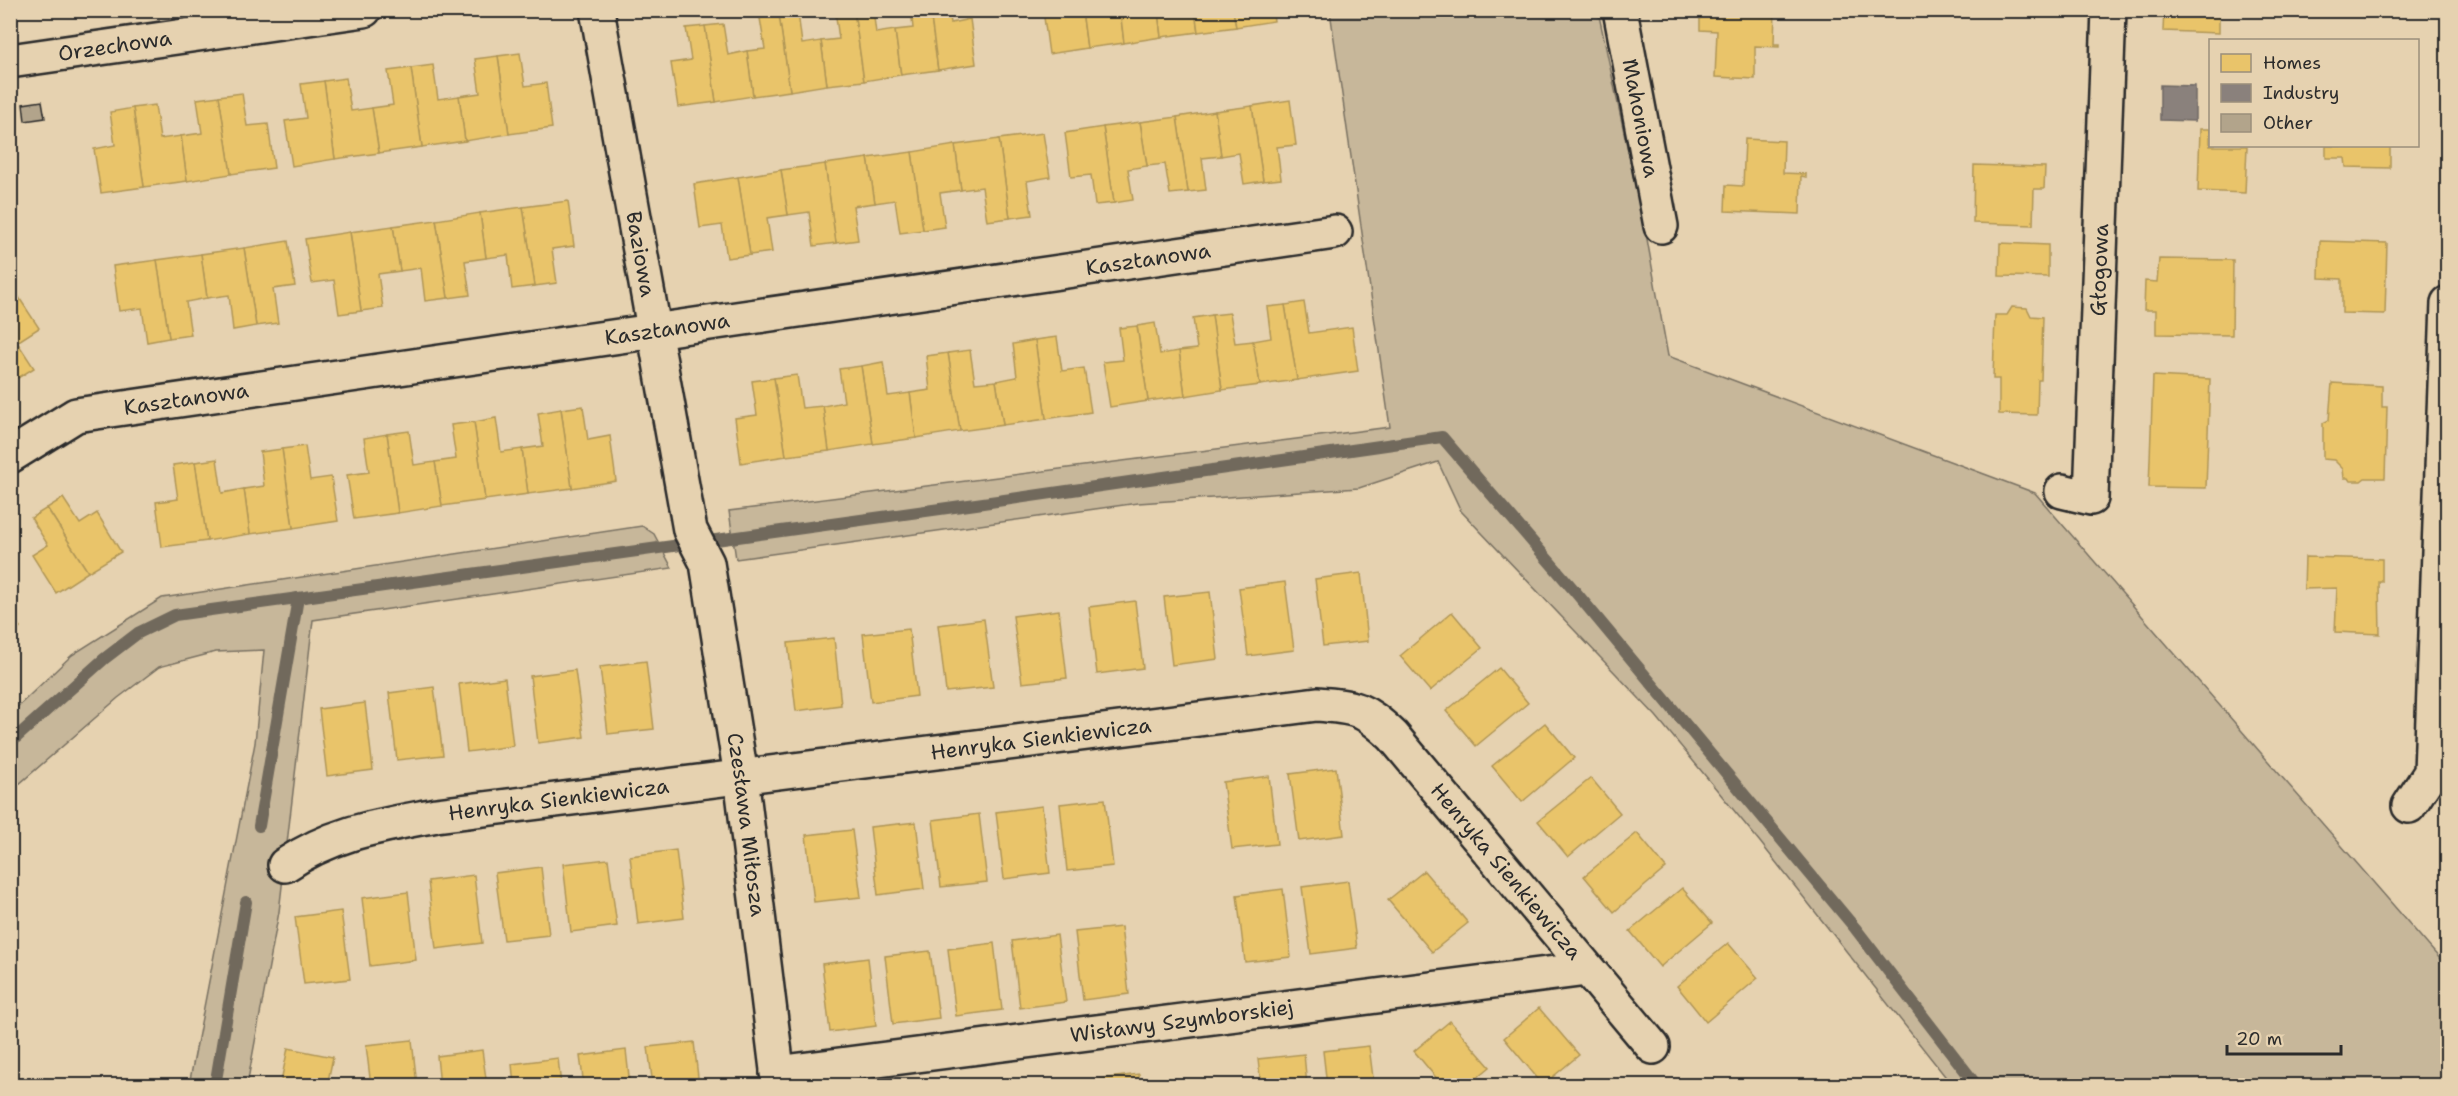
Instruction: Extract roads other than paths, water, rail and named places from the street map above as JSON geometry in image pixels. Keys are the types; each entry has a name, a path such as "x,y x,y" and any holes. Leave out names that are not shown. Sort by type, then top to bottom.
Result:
{"street":[{"name":"Orzechowa","path":"10,61 364,10"},
{"name":"Baziowa","path":"597,10 690,530 707,563"},
{"name":"Mahoniowa","path":"1620,10 1661,225"},
{"name":"Głogowa","path":"2062,490 2091,498 2109,10"},
{"name":"Kasztanowa","path":"10,456 76,415 1335,232"},
{"path":"2409,806 2431,772 2448,303"},
{"name":"Czesława Miłosza","path":"707,563 741,776 778,1079"},
{"name":"Henryka Sienkiewicza","path":"285,865 310,848 333,838 436,815 1317,704 1351,706 1374,718 1393,736 1653,1047"},
{"name":"Wisławy Szymborskiej","path":"778,1079 1587,969"}],"waterway":[{"path":"10,743 104,659 138,633 175,615 1442,437 1573,589 1855,928 1977,1086"},
{"path":"259,826 298,598"},
{"path":"215,1086 246,902"}]}
